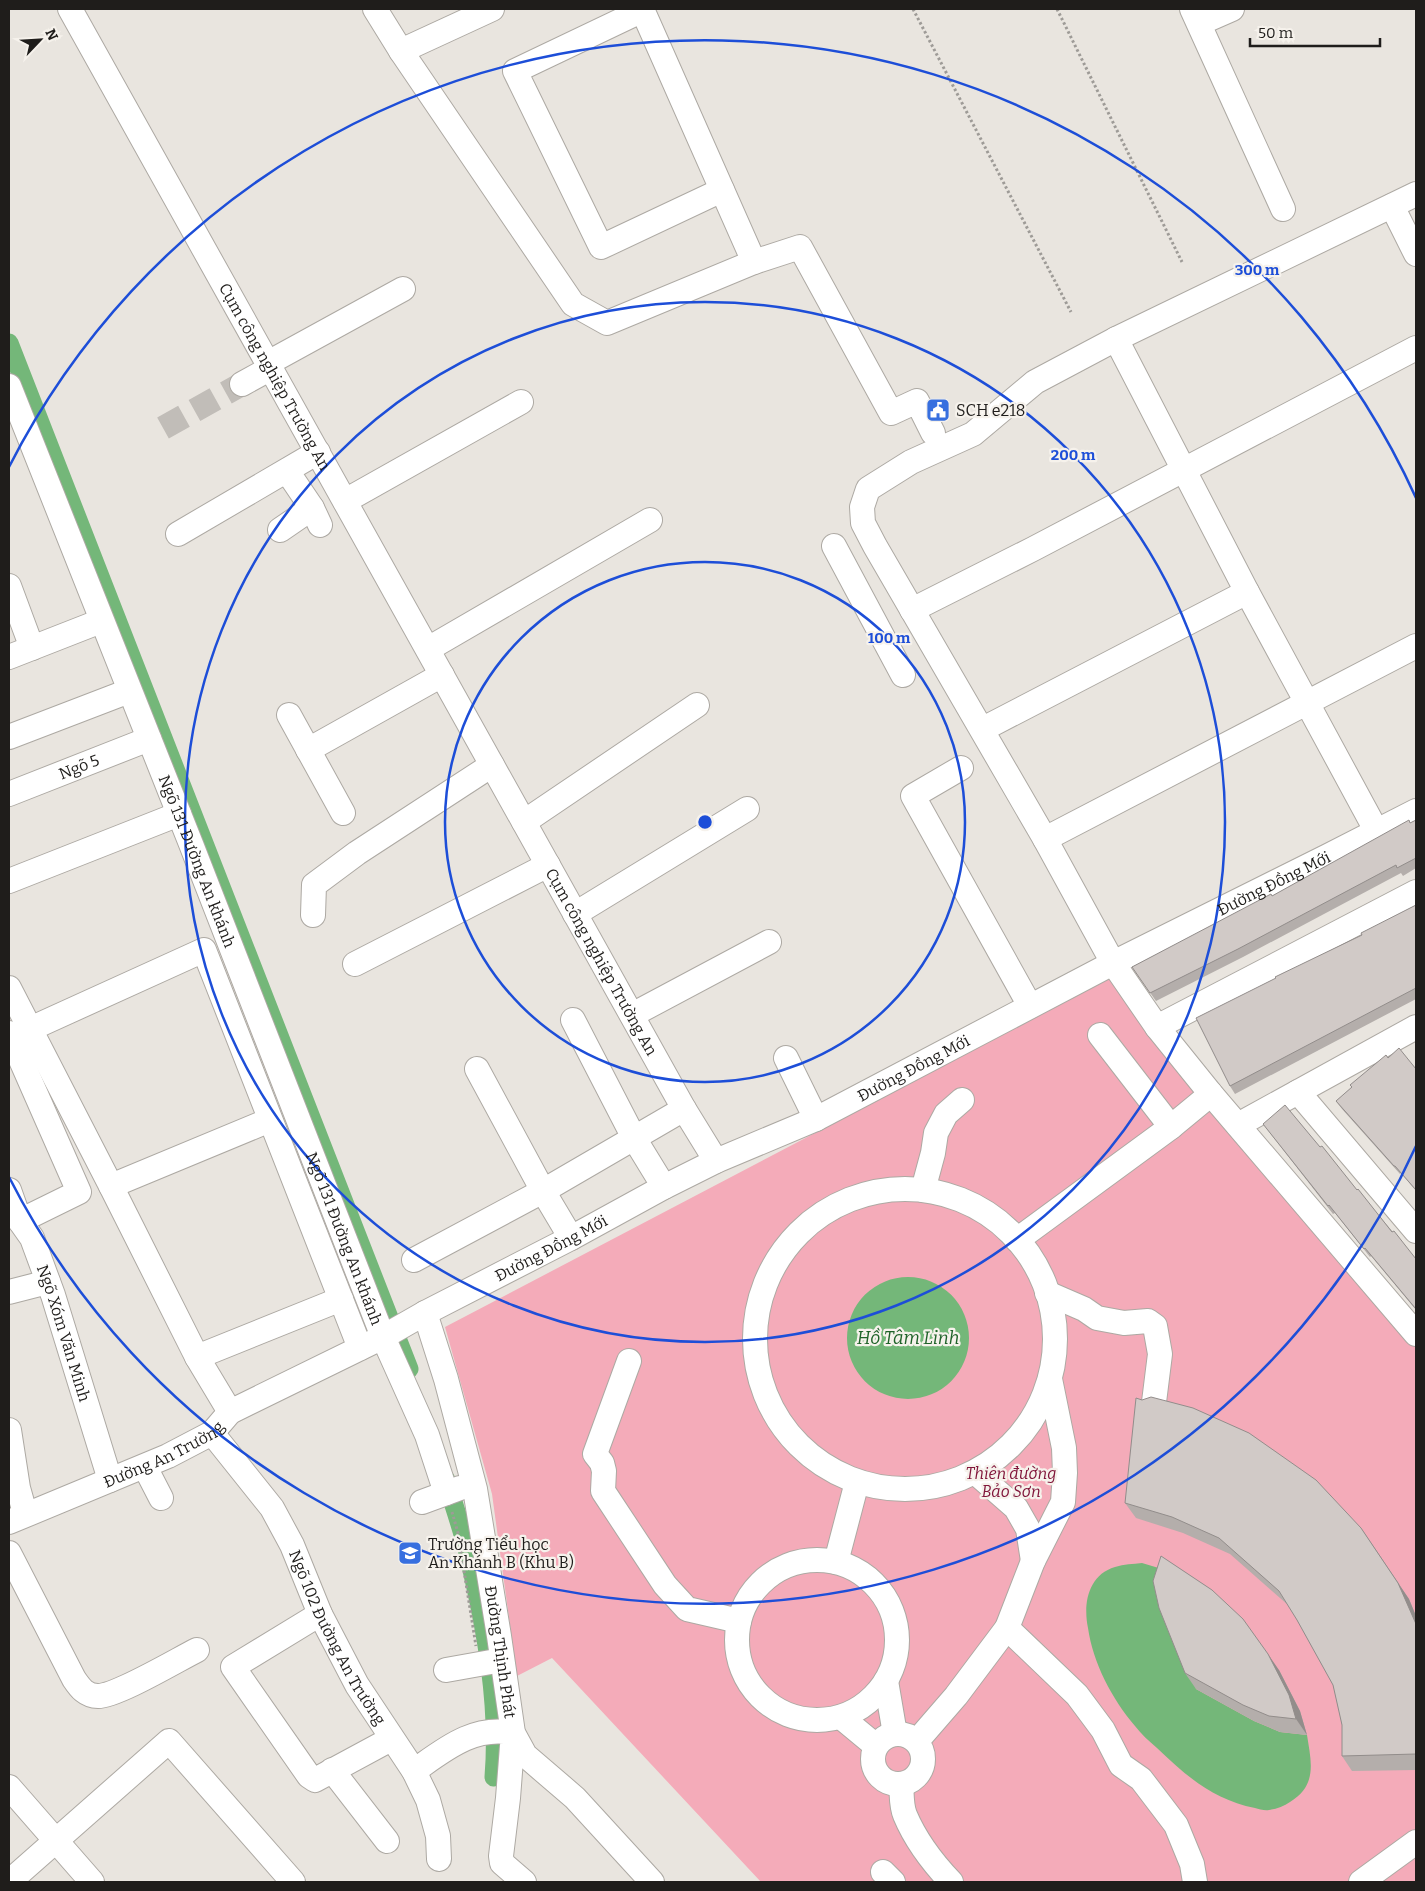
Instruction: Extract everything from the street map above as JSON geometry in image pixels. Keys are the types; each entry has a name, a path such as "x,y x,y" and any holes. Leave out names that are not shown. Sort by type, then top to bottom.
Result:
{"street":[{"name":"Cụm công nghiệp Trường An","path":"70,9 684,1109 716,1161"},
{"path":"374,9 573,304 587,314 607,323 754,262 800,246 891,413 917,401 933,434"},
{"path":"401,51 492,9"},
{"path":"722,190 601,246 515,71 643,9 754,262"},
{"path":"1232,9 1196,16 1283,210"},
{"path":"1416,194 1116,339 1035,382 973,434 911,462 868,489 862,507 863,523 983,729 1113,963 1157,1027 1211,1094 1416,1334"},
{"path":"1392,206 1416,254"},
{"path":"242,384 269,365 403,289"},
{"path":"1116,339 1247,592 1309,703 1376,832"},
{"path":"912,610 1033,549 1416,348"},
{"name":"Ngõ 131 Đường An khánh","path":"12,401 178,814 402,1326"},
{"path":"345,500 521,402"},
{"path":"178,534 318,452"},
{"path":"280,530 316,517 287,471"},
{"path":"428,649 650,520"},
{"path":"834,546 903,675"},
{"path":"861,598 894,578"},
{"path":"9,588 32,648"},
{"path":"983,729 1247,592"},
{"path":"9,657 101,621"},
{"path":"1045,839 1416,646"},
{"path":"308,750 442,675"},
{"path":"9,737 129,691"},
{"path":"524,822 697,705"},
{"path":"289,715 342,813"},
{"name":"Ngõ 5","path":"9,794 149,739"},
{"path":"313,915 314,884 488,757"},
{"path":"961,768 913,796 1030,1006"},
{"path":"575,914 747,809"},
{"name":"Đường Đồng Mới","path":"402,1326 664,1187 716,1161 816,1119 1113,963 1416,811"},
{"path":"9,881 178,814"},
{"path":"355,964 548,865"},
{"path":"1157,1027 1416,892"},
{"path":"632,1015 769,942"},
{"path":"20,1031 204,950 360,1348"},
{"path":"9,988 20,1031 79,1192 20,1221"},
{"path":"574,1020 634,1138 664,1187"},
{"path":"20,1031 112,1186 197,1357 230,1412"},
{"path":"1100,1035 1171,1127"},
{"path":"1238,1125 1298,1092 1413,1035"},
{"path":"786,1058 816,1119"},
{"path":"477,1069 543,1191 571,1238"},
{"path":"1298,1092 1416,1231"},
{"path":"1017,1240 1171,1127 1211,1094"},
{"path":"923,1190 934,1153 936,1132 946,1114 962,1100"},
{"path":"414,1260 543,1191 684,1109"},
{"path":"112,1186 270,1120"},
{"path":"893,1189 923,1190 954,1197 973,1205 990,1216 1017,1240 1032,1260 1047,1293 1054,1318 1054,1359 1050,1379 1037,1410 1023,1434 998,1457 976,1472 957,1481 917,1489 897,1490 856,1482 838,1474 804,1450 790,1435 768,1400 761,1381 756,1347 756,1320 760,1300 770,1274 788,1245 817,1217 853,1198 873,1192 893,1189"},
{"name":"Ngõ Xóm Văn Minh","path":"9,1190 20,1221 32,1238 54,1295 110,1480"},
{"path":"9,1292 48,1282"},
{"path":"1047,1293 1097,1318 1124,1323 1148,1321 1155,1326 1160,1354 1154,1402"},
{"path":"197,1357 341,1299"},
{"path":"402,1326 427,1435 447,1493"},
{"name":"Đường An Trường","path":"17,1518 145,1467 212,1433 230,1412 402,1326"},
{"name":"Đường Thịnh Phát","path":"402,1326 446,1378 473,1484 490,1662 503,1732 525,1755 575,1798 647,1880"},
{"path":"629,1361 594,1454 602,1463 604,1471 603,1492 665,1585 687,1609 739,1621"},
{"path":"841,1717 896,1740 923,1756 920,1771 916,1777 902,1784 886,1781 875,1769 873,1762 896,1740 956,1696 1007,1628 1033,1561 1063,1502 1064,1448 1050,1379"},
{"path":"9,1430 18,1488 17,1518"},
{"name":"Ngõ 102 Đường An Trường","path":"212,1433 272,1508 292,1545 320,1614 357,1685 414,1771"},
{"path":"145,1467 161,1498"},
{"path":"976,1472 1016,1508 1028,1529 1033,1561"},
{"path":"836,1562 856,1482"},
{"path":"422,1502 473,1484"},
{"path":"9,1553 74,1679 83,1692 98,1696 115,1692 197,1650"},
{"path":"807,1560 836,1562 850,1567 874,1584 883,1596 895,1623 896,1653 886,1680 867,1703 841,1717 819,1720 797,1718 770,1706 750,1684 738,1657 739,1621 747,1600 756,1588 766,1577 779,1569 792,1563 807,1560"},
{"name":"Ngõ 102 Đường An Trường","path":"320,1614 233,1667 309,1776 315,1780 391,1739"},
{"path":"1007,1628 1077,1695 1103,1730 1122,1765 1141,1779 1176,1825 1192,1864 1195,1882"},
{"path":"446,1670 490,1662"},
{"path":"886,1680 896,1740"},
{"path":"439,1859 438,1836 428,1800 414,1771 457,1740 503,1732 508,1798 501,1856 502,1863 516,1873 524,1882"},
{"path":"10,1882 169,1741 293,1882"},
{"path":"332,1770 387,1841"},
{"path":"902,1784 904,1813 941,1879"},
{"path":"9,1787 92,1882"},
{"path":"1372,1879 1416,1842"}],"path":[{"path":"913,9 1071,312"},
{"path":"1057,9 1182,262"},
{"path":"447,1493 490,1662"}],"green space":[{"name":"Thiên đường Bảo Sơn","path":"1109,979 1416,1341 1416,1882 761,1882 552,1658 517,1676 492,1494 445,1327"}],"water":[{"name":"Hồ Tâm Linh","path":"908,1277 920,1278 931,1282 942,1287 951,1295 959,1304 964,1315 968,1326 968,1350 964,1361 959,1372 951,1381 942,1389 931,1394 920,1398 908,1399 896,1398 885,1394 874,1389 865,1381 857,1372 852,1361 848,1350 847,1338 848,1326 852,1315 857,1304 865,1295 874,1287 885,1282 896,1278"},
{"path":"1142,1563 1172,1572 1196,1689 1254,1721 1280,1732 1307,1735 1311,1763 1309,1780 1299,1795 1288,1803 1275,1809 1262,1810 1240,1804 1214,1793 1190,1777 1142,1735 1111,1692 1094,1654 1087,1619 1087,1600 1093,1583 1106,1571 1122,1565"}],"building":[{"path":"1409,820 1410,823 1416,820 1416,858 1397,868 1396,865 1238,949 1150,993 1132,967 1271,894 1272,896"},
{"path":"1416,905 1416,988 1230,1086 1196,1018 1362,935 1361,933"},
{"path":"1399,1048 1416,1069 1416,1190 1336,1101 1352,1087 1350,1085 1386,1055 1388,1058"},
{"path":"1285,1105 1320,1147 1322,1146 1416,1259 1416,1309 1328,1206 1263,1124"},
{"path":"1151,1397 1193,1408 1249,1433 1316,1480 1361,1528 1398,1583 1416,1624 1416,1754 1342,1756 1342,1725 1333,1685 1279,1591 1219,1538 1172,1517 1125,1503 1136,1398 1142,1400"},
{"path":"1161,1556 1212,1590 1243,1619 1268,1654 1289,1695 1296,1719 1269,1716 1243,1705 1185,1673 1159,1608 1153,1581"}],"waterway":[{"path":"9,343 409,1369"},
{"path":"446,1480 467,1547 486,1639 495,1722 494,1777"}],"tunnel":[{"path":"163,428 242,384"}],"place":[{"name":"SCH e218","path":"938,410"},
{"name":"Trường Tiểu học An Khánh B (Khu B)","path":"410,1553"}]}
